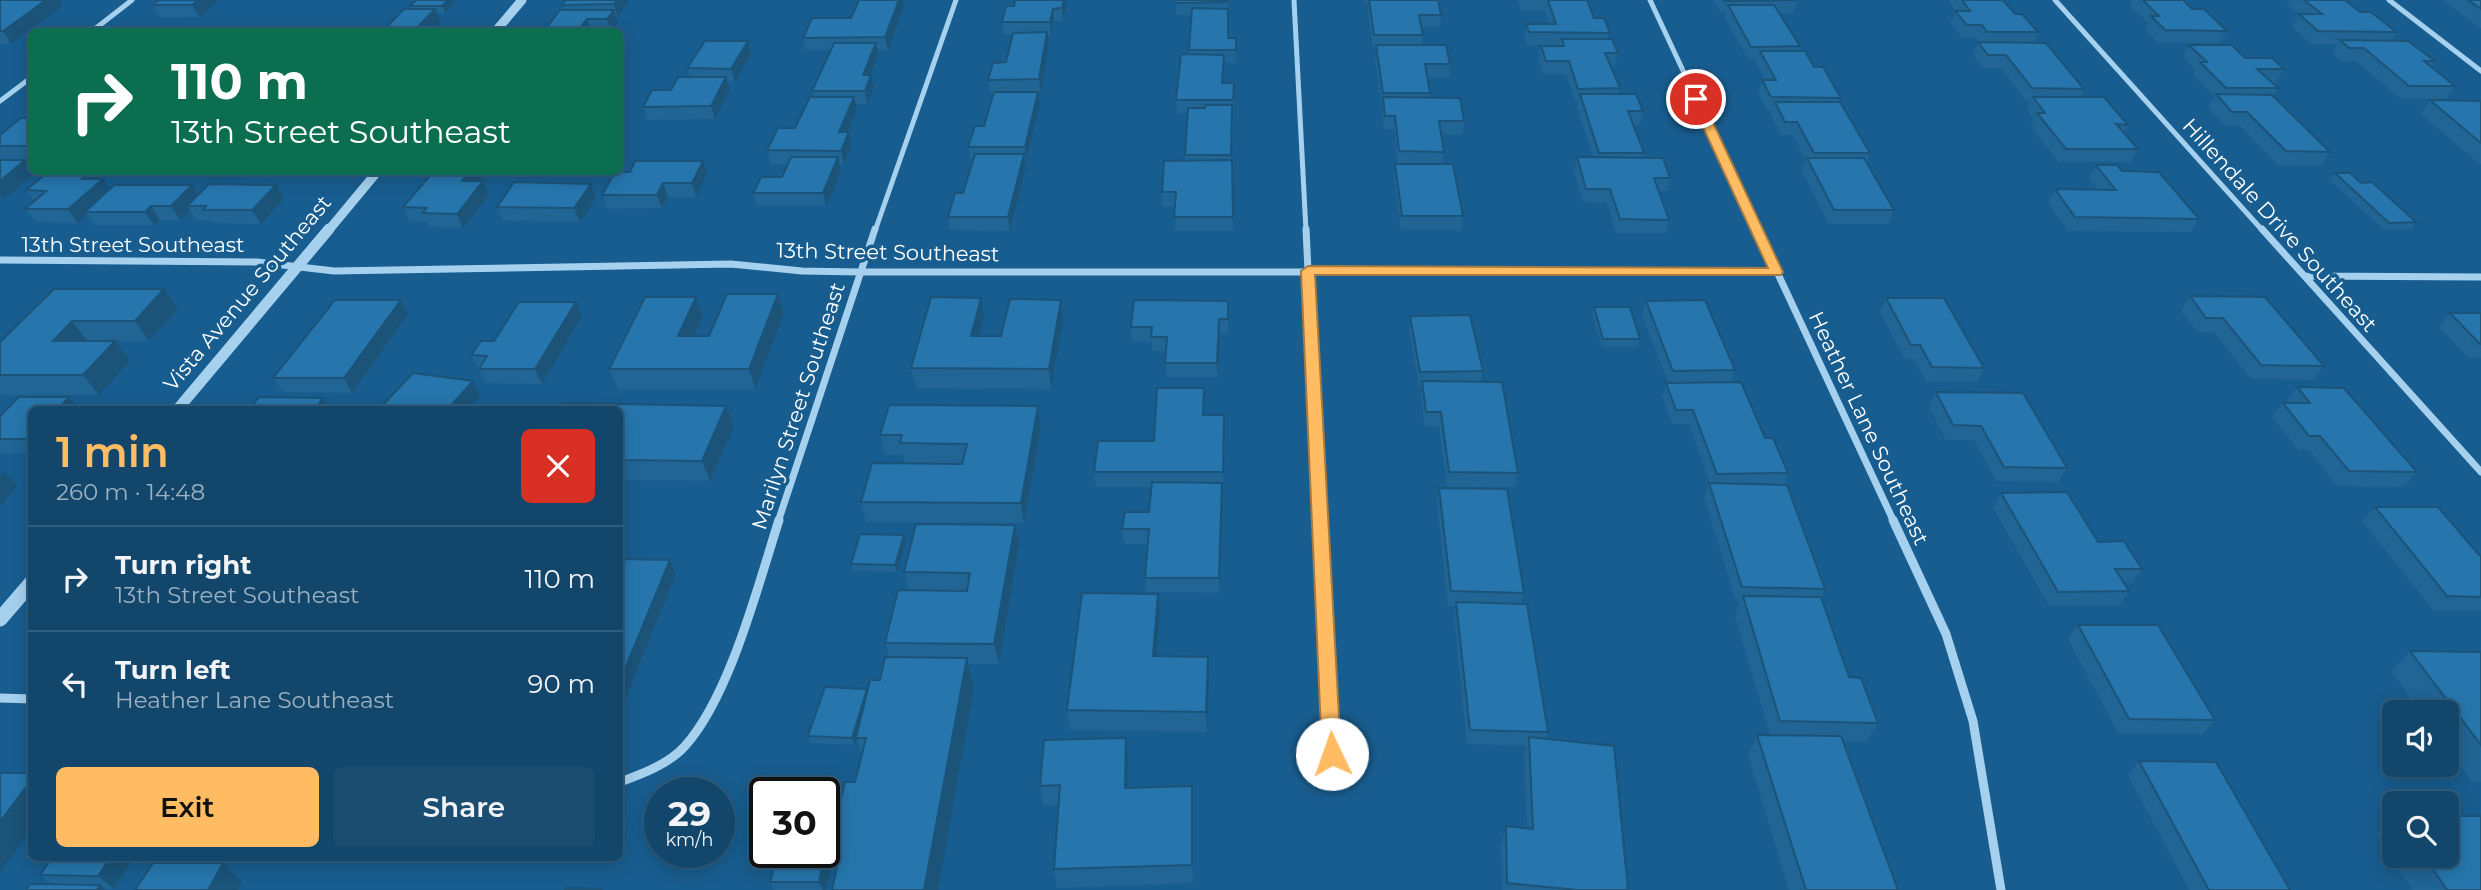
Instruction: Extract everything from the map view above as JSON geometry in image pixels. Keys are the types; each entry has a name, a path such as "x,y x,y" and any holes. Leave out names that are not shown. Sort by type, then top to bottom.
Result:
{"street":[{"path":"96,28 132,0"},
{"path":"498,28 522,0"},
{"name":"Marilyn Street Southeast","path":"623,781 647,772 684,747 709,710 737,648 860,272 956,0"},
{"path":"1294,0 1332,754"},
{"name":"Heather Lane Southeast","path":"1650,0 1946,634 1973,721 2001,890"},
{"name":"Hillendale Drive Southeast","path":"2055,0 2481,472"},
{"path":"2389,0 2481,71"},
{"path":"0,101 28,80"},
{"name":"Vista Avenue Southeast","path":"180,406 374,175"},
{"name":"13th Street Southeast","path":"0,260 257,262 334,271 731,264 802,271 860,272 1776,272"},
{"path":"2305,275 2481,277"},
{"path":"0,619 28,587"},
{"path":"0,698 28,699"}],"building":[{"path":"0,0 46,0 0,31"},
{"path":"159,0 198,0 192,5 153,5"},
{"path":"416,0 448,0 442,6 410,6"},
{"path":"566,0 617,0 614,4 562,5"},
{"path":"859,0 899,0 885,37 803,38 812,18 851,18"},
{"path":"1015,0 1064,0 1062,8 1053,9 1050,22 1002,22 1006,6 1014,6"},
{"path":"1176,0 1228,0 1228,2 1176,3"},
{"path":"1369,0 1438,0 1441,15 1419,15 1423,35 1374,35"},
{"path":"1548,0 1587,0 1594,18 1604,18 1610,33 1529,32 1526,24 1556,24"},
{"path":"1724,0 1797,0 1724,1"},
{"path":"1962,0 2003,0 2015,14 2022,14 2038,32 1987,32 1982,25 1967,25 1955,11 1970,11"},
{"path":"2143,0 2183,0 2192,9 2204,9 2227,31 2165,30 2151,16 2159,16"},
{"path":"2304,0 2345,0 2360,12 2371,12 2396,32 2318,31 2299,14 2322,14"},
{"path":"2468,0 2481,0 2481,9"},
{"path":"1728,5 1774,5 1800,46 1751,47"},
{"path":"1192,8 1228,9 1228,38 1236,38 1236,50 1189,50"},
{"path":"404,9 435,9 417,28 386,28"},
{"path":"560,10 614,10 607,19 587,19 580,28 546,28"},
{"path":"1047,32 1039,79 988,80 993,63 1006,62 1013,33"},
{"path":"1562,39 1612,39 1618,53 1605,53 1620,88 1578,89 1569,61 1546,61 1541,46 1564,46"},
{"path":"2340,40 2408,41 2435,61 2424,61 2455,86 2409,86 2364,48 2349,48"},
{"path":"705,41 748,41 731,69 687,68"},
{"path":"1978,42 2046,43 2084,89 2032,88 2006,55 1988,55"},
{"path":"834,43 876,43 863,75 871,75 865,91 812,91"},
{"path":"1376,45 1446,45 1450,64 1425,64 1430,93 1383,93"},
{"path":"2189,45 2232,45 2245,58 2272,58 2284,69 2257,69 2278,88 2226,88 2200,62 2207,62"},
{"path":"1760,51 1805,51 1814,67 1823,67 1841,98 1771,97 1762,80 1776,80"},
{"path":"1181,54 1224,55 1222,83 1234,83 1233,100 1176,100"},
{"path":"678,77 726,77 711,106 643,107 652,90 671,90"},
{"path":"994,92 1038,92 1025,147 968,147 975,126 984,126"},
{"path":"1580,94 1636,94 1643,111 1628,111 1644,153 1599,153"},
{"path":"2216,94 2272,95 2330,152 2286,151 2247,112 2232,112"},
{"path":"810,97 854,97 839,132 849,132 841,151 767,150 778,128 795,128"},
{"path":"1383,97 1460,98 1464,121 1439,121 1444,152 1399,151 1395,116 1385,116"},
{"path":"2033,97 2104,97 2128,125 2116,124 2138,149 2066,149 2037,113 2045,113"},
{"path":"2430,100 2481,101 2481,143"},
{"path":"1775,102 1840,102 1870,153 1814,153 1797,122 1785,122"},
{"path":"1205,105 1232,105 1231,155 1185,155 1188,108 1205,108"},
{"path":"21,118 28,118 28,146 0,146 0,135"},
{"path":"975,154 1024,154 1008,217 948,217 955,193 963,193"},
{"path":"791,157 838,157 823,193 753,193 761,177 782,177"},
{"path":"1577,157 1663,158 1670,178 1654,178 1669,220 1620,219 1610,189 1586,189"},
{"path":"1807,158 1864,158 1894,210 1834,210"},
{"path":"0,160 25,160 0,181"},
{"path":"1232,160 1233,217 1174,217 1176,192 1162,192 1164,161"},
{"path":"635,161 703,161 692,183 663,183 657,195 602,195 613,175 630,172"},
{"path":"1395,164 1453,164 1463,216 1402,216"},
{"path":"2096,165 2117,165 2122,171 2159,172 2199,219 2075,217 2055,189 2116,190"},
{"path":"2335,173 2350,173 2361,183 2372,182 2416,222 2389,223"},
{"path":"44,175 87,175 82,179 103,179 68,209 25,209 46,191 26,190"},
{"path":"430,175 467,175 462,181 483,181 457,214 423,213 427,208 403,207"},
{"path":"514,182 591,184 574,208 497,207"},
{"path":"209,184 276,185 252,210 203,210 206,206 187,206"},
{"path":"114,185 192,185 171,206 151,206 145,212 85,212"},
{"path":"54,289 164,289 135,321 72,321 53,341 115,341 83,375 0,375 0,342"},
{"path":"727,294 778,294 749,369 609,369 645,297 696,297 678,336 709,336"},
{"path":"2190,296 2265,297 2324,366 2261,365 2223,318 2206,318"},
{"path":"931,297 981,298 971,336 1001,336 1010,299 1061,300 1049,369 911,368"},
{"path":"1886,298 1944,298 1984,368 1932,367 1920,345 1911,345"},
{"path":"335,300 401,300 344,378 273,378"},
{"path":"1134,300 1228,301 1228,319 1219,319 1217,363 1165,363 1167,337 1151,337 1152,327 1131,327"},
{"path":"1705,300 1735,370 1673,371 1646,301"},
{"path":"519,302 576,302 535,369 479,369 487,356 471,355 481,341 494,341"},
{"path":"1594,307 1630,307 1640,339 1603,339"},
{"path":"2450,313 2481,313 2481,344 2480,344"},
{"path":"1470,315 1483,371 1420,372 1410,316"},
{"path":"413,373 473,381 451,406 382,406"},
{"path":"1422,381 1502,382 1518,473 1449,472 1441,412 1426,412"},
{"path":"1741,382 1765,438 1773,438 1788,473 1717,474 1693,410 1676,410 1666,383"},
{"path":"2297,387 2344,388 2417,472 2349,471 2320,436 2309,436 2283,403 2310,403"},
{"path":"1157,388 1204,388 1203,415 1224,415 1223,472 1094,472 1098,441 1154,441"},
{"path":"1936,392 2023,393 2067,468 2004,467 1981,426 1953,425"},
{"path":"19,397 69,397 61,406 28,406 28,439 0,439 0,416"},
{"path":"259,397 323,398 317,406 252,406"},
{"path":"564,403 726,406 702,461 623,460 623,406 562,406"},
{"path":"889,405 1038,406 1021,503 861,502 872,463 962,464 967,444 900,443 902,435 880,435"},
{"path":"1152,482 1222,483 1219,578 1145,578 1149,529 1122,529 1125,512 1149,512"},
{"path":"1709,483 1787,485 1825,589 1742,587"},
{"path":"1439,488 1507,489 1524,593 1451,591"},
{"path":"2067,492 2098,542 2124,541 2142,569 2115,569 2129,591 2058,592 2001,493"},
{"path":"2375,507 2438,507 2481,555 2481,597 2447,596"},
{"path":"916,524 1015,525 994,644 885,643 898,590 967,591 970,573 904,572"},
{"path":"860,534 904,535 895,565 851,564"},
{"path":"623,559 670,560 623,674"},
{"path":"1082,593 1158,594 1153,656 1208,657 1206,712 1067,710"},
{"path":"1743,596 1821,597 1849,677 1861,678 1878,723 1780,721"},
{"path":"1456,602 1527,604 1548,732 1470,730"},
{"path":"2078,625 2158,625 2215,720 2129,719"},
{"path":"2410,651 2481,652 2481,745 2459,716 2459,700 2447,700"},
{"path":"885,657 967,658 924,890 832,890 837,868 840,868 840,803 845,782 855,782 866,738 856,738 870,680 880,680"},
{"path":"825,687 867,689 852,738 808,736"},
{"path":"1757,735 1841,736 1898,890 1806,890"},
{"path":"1529,737 1614,746 1628,890 1578,890 1507,883 1506,826 1533,829"},
{"path":"1126,738 1125,788 1192,786 1192,865 1054,869 1060,785 1040,786 1044,740"},
{"path":"2139,761 2216,762 2290,890 2209,890"},
{"path":"0,773 28,773 28,784 0,822"},
{"path":"2459,816 2481,816 2481,890 2447,890 2432,868 2459,868"},
{"path":"50,861 108,861 98,876 40,875"},
{"path":"153,863 223,863 208,890 135,890"},
{"path":"774,868 822,868 819,882 770,882"},
{"path":"30,884 100,885 97,890 26,890"},
{"path":"565,888 602,889 565,890"}],"route":[{"path":"1332,754 1308,271 1776,272 1696,99"}]}
